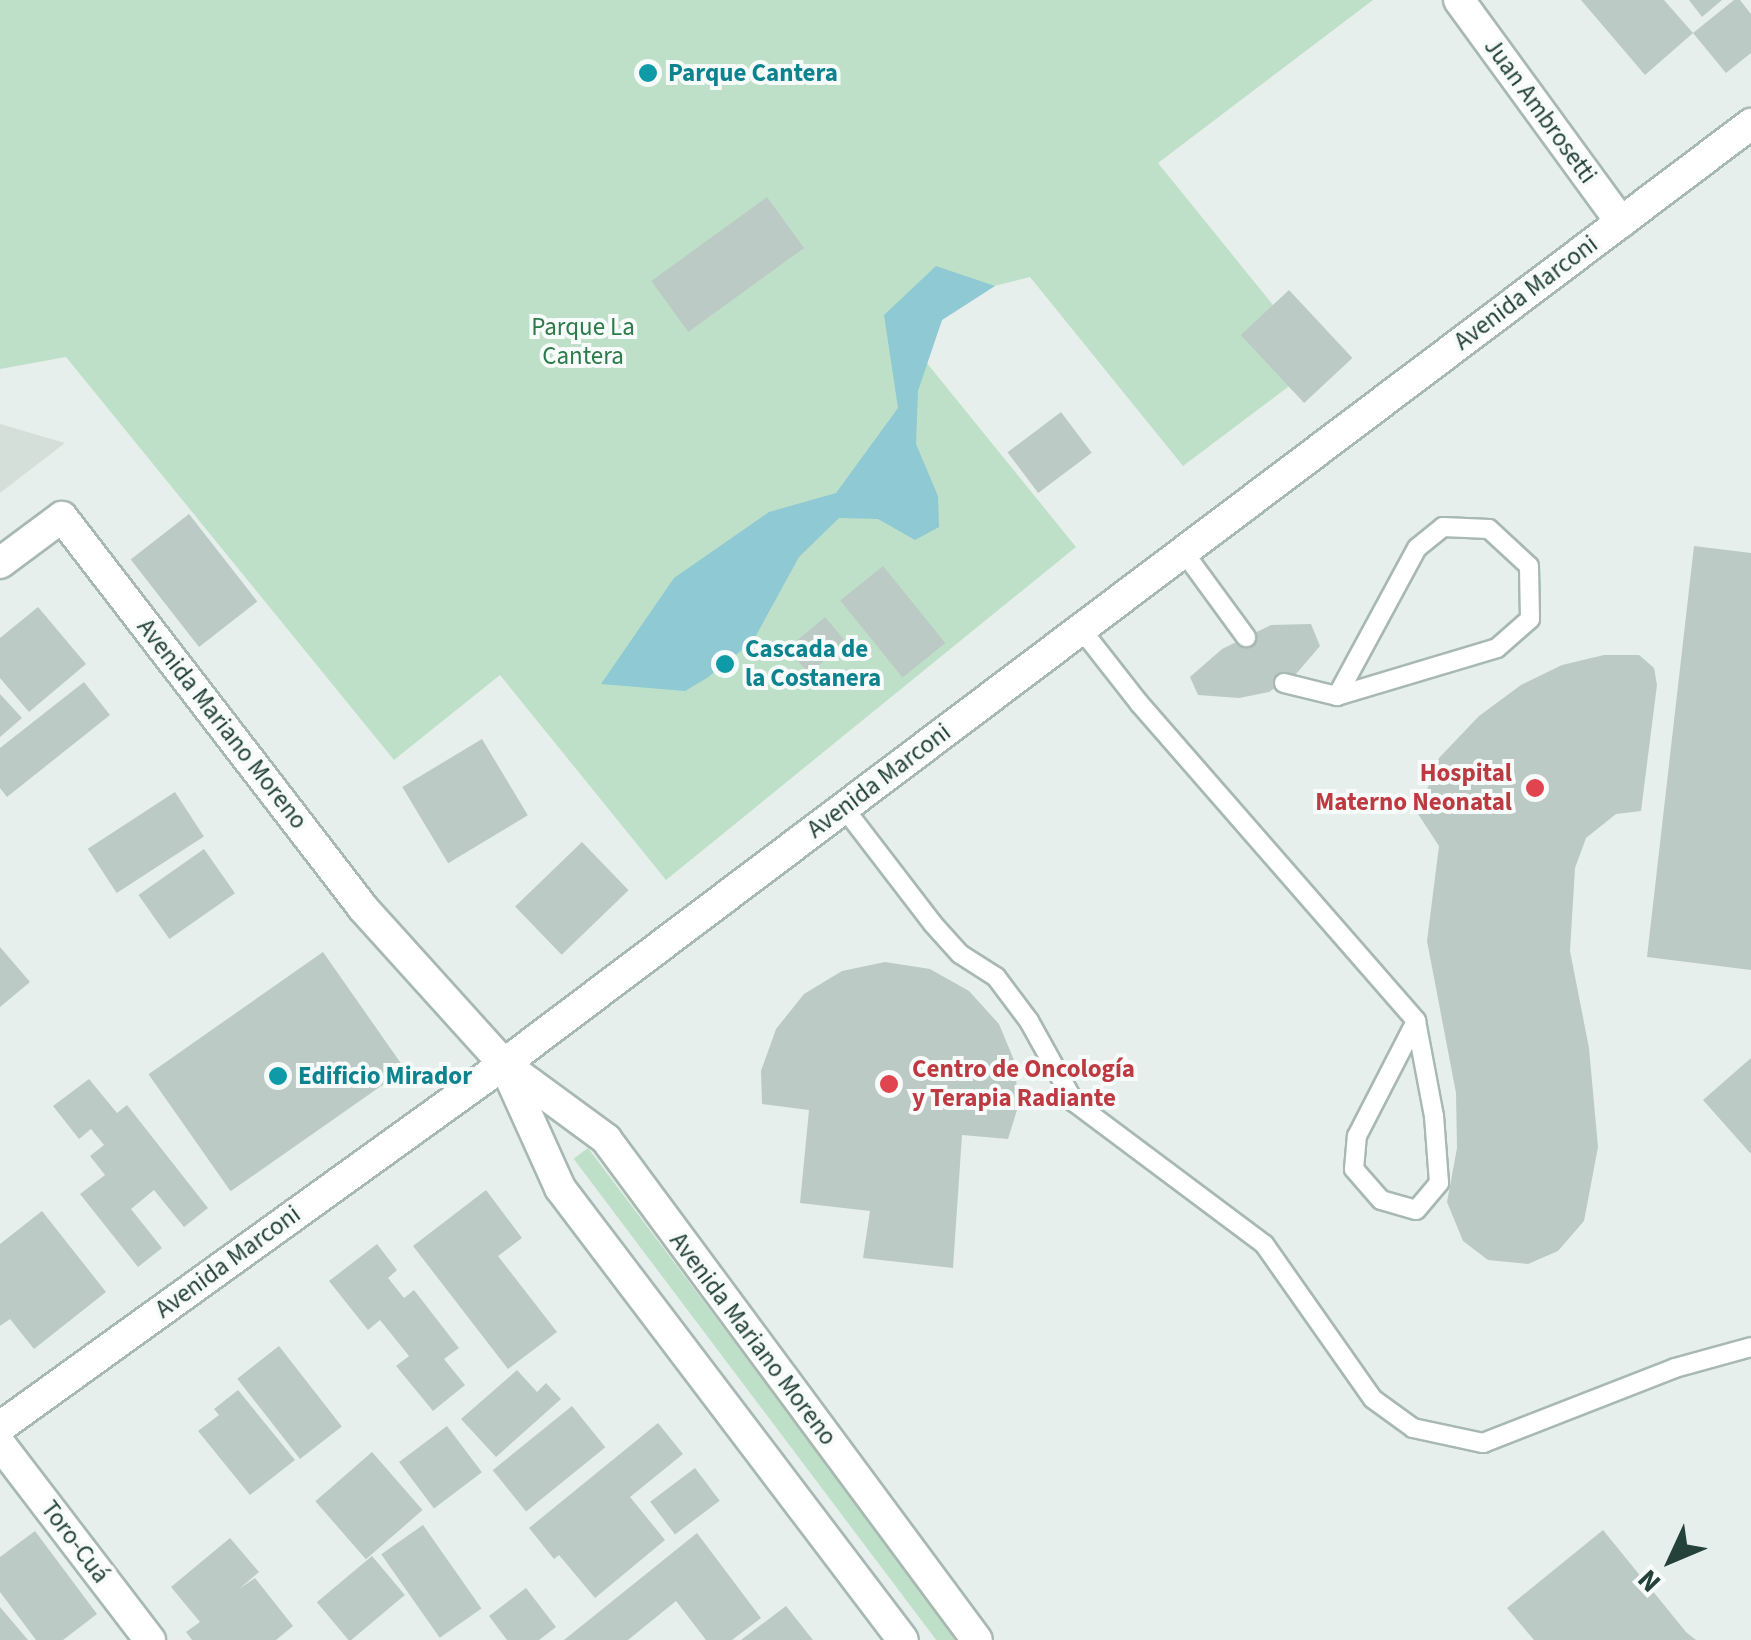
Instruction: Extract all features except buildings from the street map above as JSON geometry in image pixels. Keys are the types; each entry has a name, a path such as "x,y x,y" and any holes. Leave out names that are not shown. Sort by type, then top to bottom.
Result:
{"main road":[{"name":"Juan Ambrosetti","path":"1459,0 1621,222"},
{"name":"Avenida Marconi","path":"0,1427 504,1064 1751,124"},
{"name":"Avenida Mariano Moreno","path":"0,563 62,517 363,908 504,1064 606,1139 976,1640"},
{"name":"Avenida Mariano Moreno","path":"504,1064 560,1188 903,1640"},
{"name":"Toro-Cuá","path":"0,1444 150,1640"}],"lane":[{"path":"1284,682 1338,696 1497,648 1530,619 1529,566 1489,529 1444,527 1418,548 1338,696"},
{"path":"1184,552 1246,638"},
{"path":"1081,628 1140,703 1416,1021 1434,1116 1439,1183 1416,1210 1382,1200 1354,1169 1357,1136 1416,1021"},
{"path":"844,808 960,954 996,976 1074,1102 1264,1244 1373,1399 1413,1428 1484,1443 1676,1368 1751,1346"}],"shaded area":[{"path":"0,424 65,443 0,493"}],"green space":[{"name":"Parque La Cantera","path":"0,0 1373,0 1158,163 1320,363 1183,466 1030,277 994,286 942,320 926,362 1076,547 666,880 500,675 394,760 66,357 0,369"},
{"path":"588,1148 958,1639 936,1640 574,1159"}],"water":[{"path":"936,266 995,286 942,320 918,391 916,444 938,496 939,527 915,540 878,519 839,518 799,557 753,641 707,678 685,691 601,684 674,578 769,512 836,493 898,408 884,315"}],"place":[{"name":"Parque Cantera","path":"648,73"},
{"name":"Cascada de la Costanera","path":"725,664"},
{"name":"Hospital Materno Neonatal","path":"1535,788"},
{"name":"Edificio Mirador","path":"278,1076"},
{"name":"Centro de Oncología y Terapia Radiante","path":"889,1084"}]}
